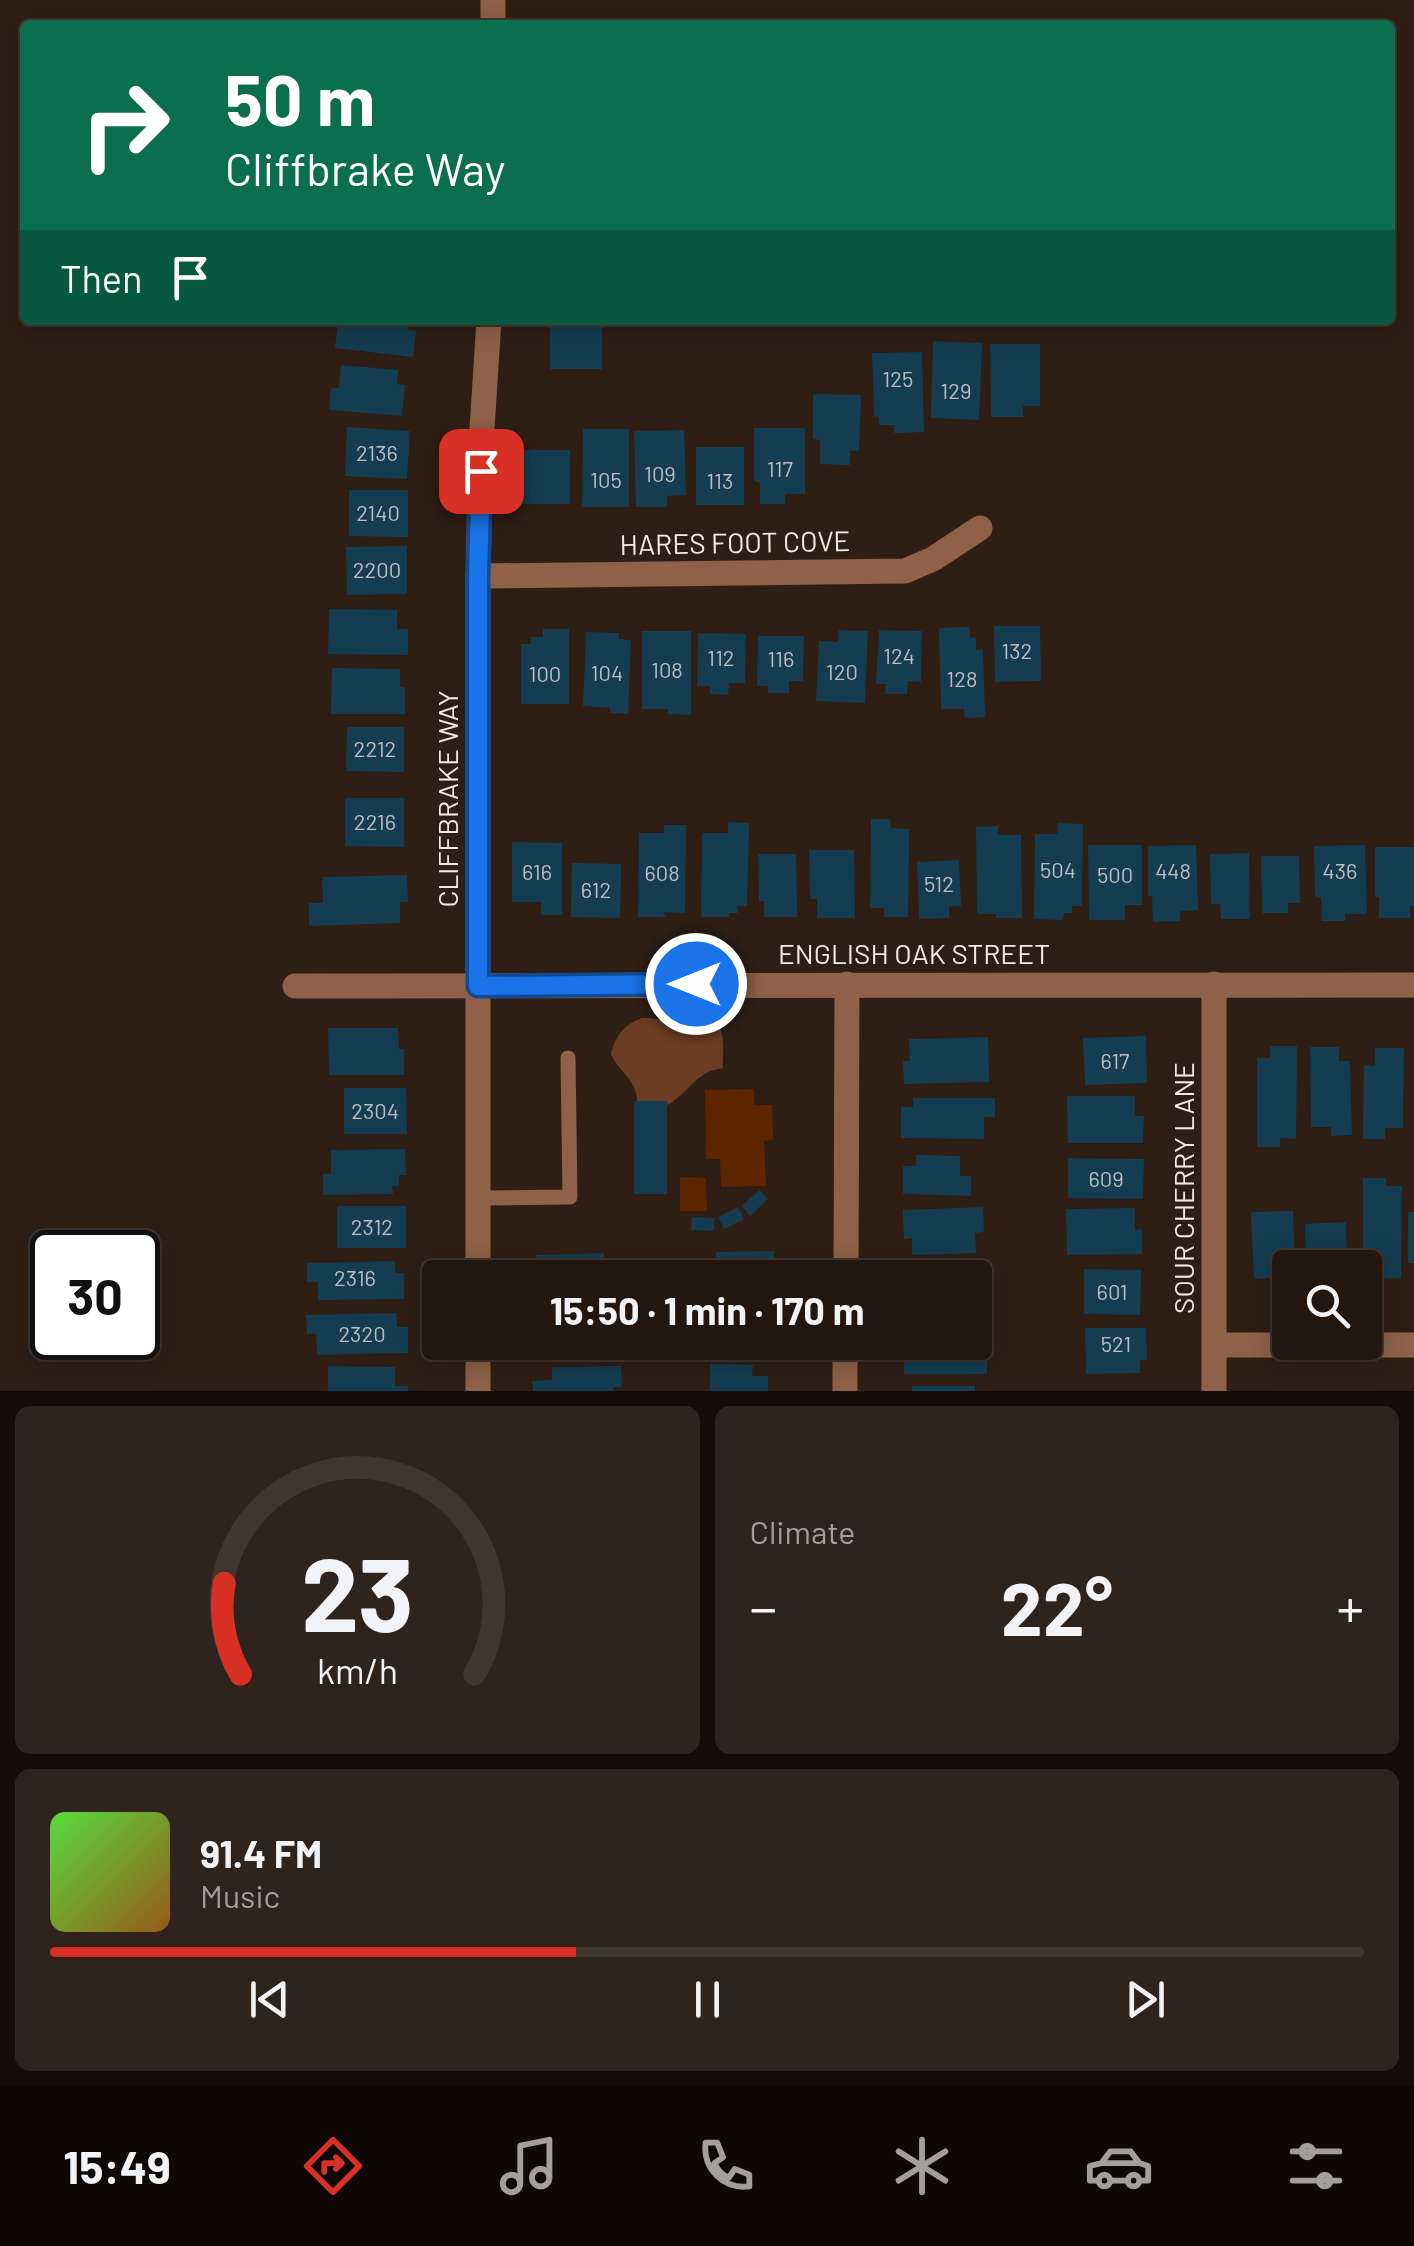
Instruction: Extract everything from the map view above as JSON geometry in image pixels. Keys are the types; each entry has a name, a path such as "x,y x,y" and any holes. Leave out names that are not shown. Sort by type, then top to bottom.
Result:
{"street":[{"name":"CLIFFBRAKE WAY","path":"478,1260 478,576 481,444 490,325"},
{"name":"HARES FOOT COVE","path":"478,576 905,571 932,559 980,528"},
{"path":"846,1260 847,984"},
{"name":"SOUR CHERRY LANE","path":"1214,984 1214,1391"},
{"name":"ENGLISH OAK STREET","path":"295,986 1414,985"},
{"path":"1215,1345 1414,1345"},
{"path":"478,1360 478,1391"},
{"path":"845,1360 845,1391"}],"lane":[{"path":"478,1198 570,1197 568,1058"}],"shaded area":[{"path":"642,1018 682,1024 713,1021 723,1038 723,1068 705,1074 667,1105 666,1101 637,1101 634,1088 611,1054 621,1032"},
{"path":"754,1089 754,1105 772,1105 773,1140 764,1141 766,1186 721,1187 720,1159 706,1159 705,1090"},
{"path":"680,1177 706,1178 707,1211 680,1211"}],"building":[{"path":"337,325 408,325 408,330 416,331 413,357 335,348"},
{"path":"550,325 602,325 602,369 550,369"},
{"path":"933,341 982,343 979,420 931,418"},
{"path":"990,344 1040,344 1040,406 1023,406 1023,417 991,417"},
{"path":"922,352 924,432 894,433 894,425 879,425 879,417 874,416 872,353"},
{"path":"341,365 398,370 397,384 405,385 402,416 329,410 331,388 339,388"},
{"path":"813,394 861,395 859,450 850,451 850,465 820,464 820,440 813,439"},
{"path":"347,427 410,431 407,479 345,476"},
{"path":"754,428 805,428 805,494 785,494 785,504 760,504 760,483 754,481"},
{"path":"583,429 629,429 629,507 582,507"},
{"path":"684,430 686,495 667,496 667,507 636,507 634,431"},
{"path":"696,447 744,447 744,505 696,505"},
{"path":"514,450 570,450 570,504 515,504"},
{"path":"349,490 408,490 408,537 349,536"},
{"path":"407,546 407,594 347,595 346,547"},
{"path":"329,609 397,610 397,629 408,629 408,655 328,654"},
{"path":"994,626 1040,626 1041,681 995,682"},
{"path":"969,627 970,638 976,637 976,650 983,649 985,717 965,718 964,709 941,709 939,628"},
{"path":"543,629 569,629 569,704 521,704 521,644 531,644 530,637 543,637"},
{"path":"839,630 868,631 865,703 816,701 819,641 838,642"},
{"path":"879,630 922,631 921,682 908,681 907,694 885,694 886,684 876,684"},
{"path":"642,631 691,631 691,715 668,714 668,709 642,709"},
{"path":"586,632 619,633 619,639 631,640 628,714 583,706"},
{"path":"698,633 746,634 745,683 729,683 728,695 710,694 710,686 697,686"},
{"path":"758,636 804,636 803,681 789,681 789,693 768,693 768,686 757,686"},
{"path":"332,668 400,669 405,714 331,714"},
{"path":"347,727 404,727 404,772 346,771"},
{"path":"345,798 404,798 404,847 345,846"},
{"path":"871,819 890,819 891,828 909,829 908,917 884,917 884,908 870,908"},
{"path":"728,822 749,823 747,906 737,906 738,913 729,913 729,917 701,917 702,833 728,833"},
{"path":"1058,823 1083,824 1082,906 1072,906 1072,913 1064,913 1063,920 1034,919 1035,834 1057,834"},
{"path":"664,825 686,825 685,913 638,917 639,833 664,833"},
{"path":"998,826 998,835 1021,835 1022,918 977,914 976,827"},
{"path":"512,842 562,843 562,915 541,915 541,902 512,902"},
{"path":"1088,845 1142,845 1142,905 1125,905 1125,920 1089,920"},
{"path":"1196,845 1198,910 1180,911 1180,921 1153,922 1152,896 1148,896 1148,846"},
{"path":"1365,845 1367,914 1345,914 1345,921 1322,921 1321,898 1315,896 1314,846"},
{"path":"1375,847 1414,847 1414,906 1410,906 1410,918 1379,918"},
{"path":"809,850 854,850 855,918 817,918 817,899 810,899"},
{"path":"1249,853 1250,919 1221,919 1220,904 1211,904 1210,854"},
{"path":"758,854 796,854 797,917 764,917 764,901 759,901"},
{"path":"1261,856 1299,856 1300,903 1288,903 1288,913 1262,913"},
{"path":"959,860 961,906 949,907 949,918 919,919 917,862"},
{"path":"572,863 621,864 620,918 571,917"},
{"path":"407,875 408,902 400,902 400,923 309,926 309,903 323,903 322,877"},
{"path":"328,1028 398,1028 399,1049 404,1049 404,1075 329,1075"},
{"path":"1146,1036 1147,1083 1085,1085 1083,1038"},
{"path":"988,1037 989,1082 904,1084 903,1061 910,1061 909,1039"},
{"path":"1270,1046 1297,1046 1296,1139 1280,1138 1280,1147 1257,1147 1257,1058 1270,1058"},
{"path":"1310,1047 1339,1047 1339,1061 1350,1061 1352,1135 1331,1136 1331,1127 1311,1127"},
{"path":"1375,1048 1404,1048 1403,1128 1385,1128 1385,1139 1363,1139 1364,1065 1375,1066"},
{"path":"344,1088 406,1088 407,1134 344,1134"},
{"path":"1067,1096 1135,1096 1135,1116 1144,1116 1143,1143 1068,1143"},
{"path":"913,1098 995,1098 995,1117 984,1117 984,1139 901,1138 901,1107 913,1107"},
{"path":"634,1101 667,1101 667,1194 634,1194"},
{"path":"405,1149 406,1175 399,1175 399,1186 392,1186 393,1194 323,1195 323,1174 331,1174 331,1150"},
{"path":"916,1155 960,1156 960,1176 971,1176 971,1196 903,1194 903,1166 916,1166"},
{"path":"1068,1158 1144,1159 1143,1199 1068,1198"},
{"path":"1363,1178 1386,1178 1386,1186 1402,1186 1401,1278 1382,1278 1382,1250 1363,1250"},
{"path":"759,1190 768,1199 750,1216 742,1206"},
{"path":"337,1206 406,1206 406,1248 337,1248"},
{"path":"738,1207 744,1219 724,1229 718,1217"},
{"path":"983,1207 984,1232 975,1233 976,1253 912,1255 912,1238 904,1239 903,1210"},
{"path":"1135,1208 1135,1230 1142,1229 1142,1254 1067,1255 1066,1209"},
{"path":"1293,1211 1294,1250 1272,1250 1272,1278 1254,1279 1251,1212"},
{"path":"1408,1212 1414,1212 1414,1263 1408,1263"},
{"path":"692,1217 714,1218 714,1231 691,1230"},
{"path":"1346,1222 1347,1250 1306,1250 1305,1224"},
{"path":"774,1251 774,1260 716,1260 716,1252"},
{"path":"604,1253 604,1260 536,1260 536,1255"},
{"path":"395,1261 395,1273 404,1273 404,1299 318,1300 318,1282 307,1282 307,1263"},
{"path":"1084,1269 1141,1270 1140,1315 1084,1314"},
{"path":"396,1313 397,1327 408,1327 408,1353 317,1355 316,1334 307,1334 306,1315"},
{"path":"1085,1328 1146,1328 1147,1360 1140,1360 1140,1373 1086,1374"},
{"path":"904,1360 987,1360 987,1374 904,1374"},
{"path":"710,1364 753,1365 752,1376 768,1376 768,1391 710,1391"},
{"path":"328,1366 395,1367 395,1386 408,1386 408,1391 328,1391"},
{"path":"621,1366 622,1387 613,1387 613,1391 533,1391 532,1381 552,1380 552,1367"},
{"path":"912,1386 975,1386 975,1391 912,1391"}],"route":[{"path":"481,471 478,986 696,984"}]}
